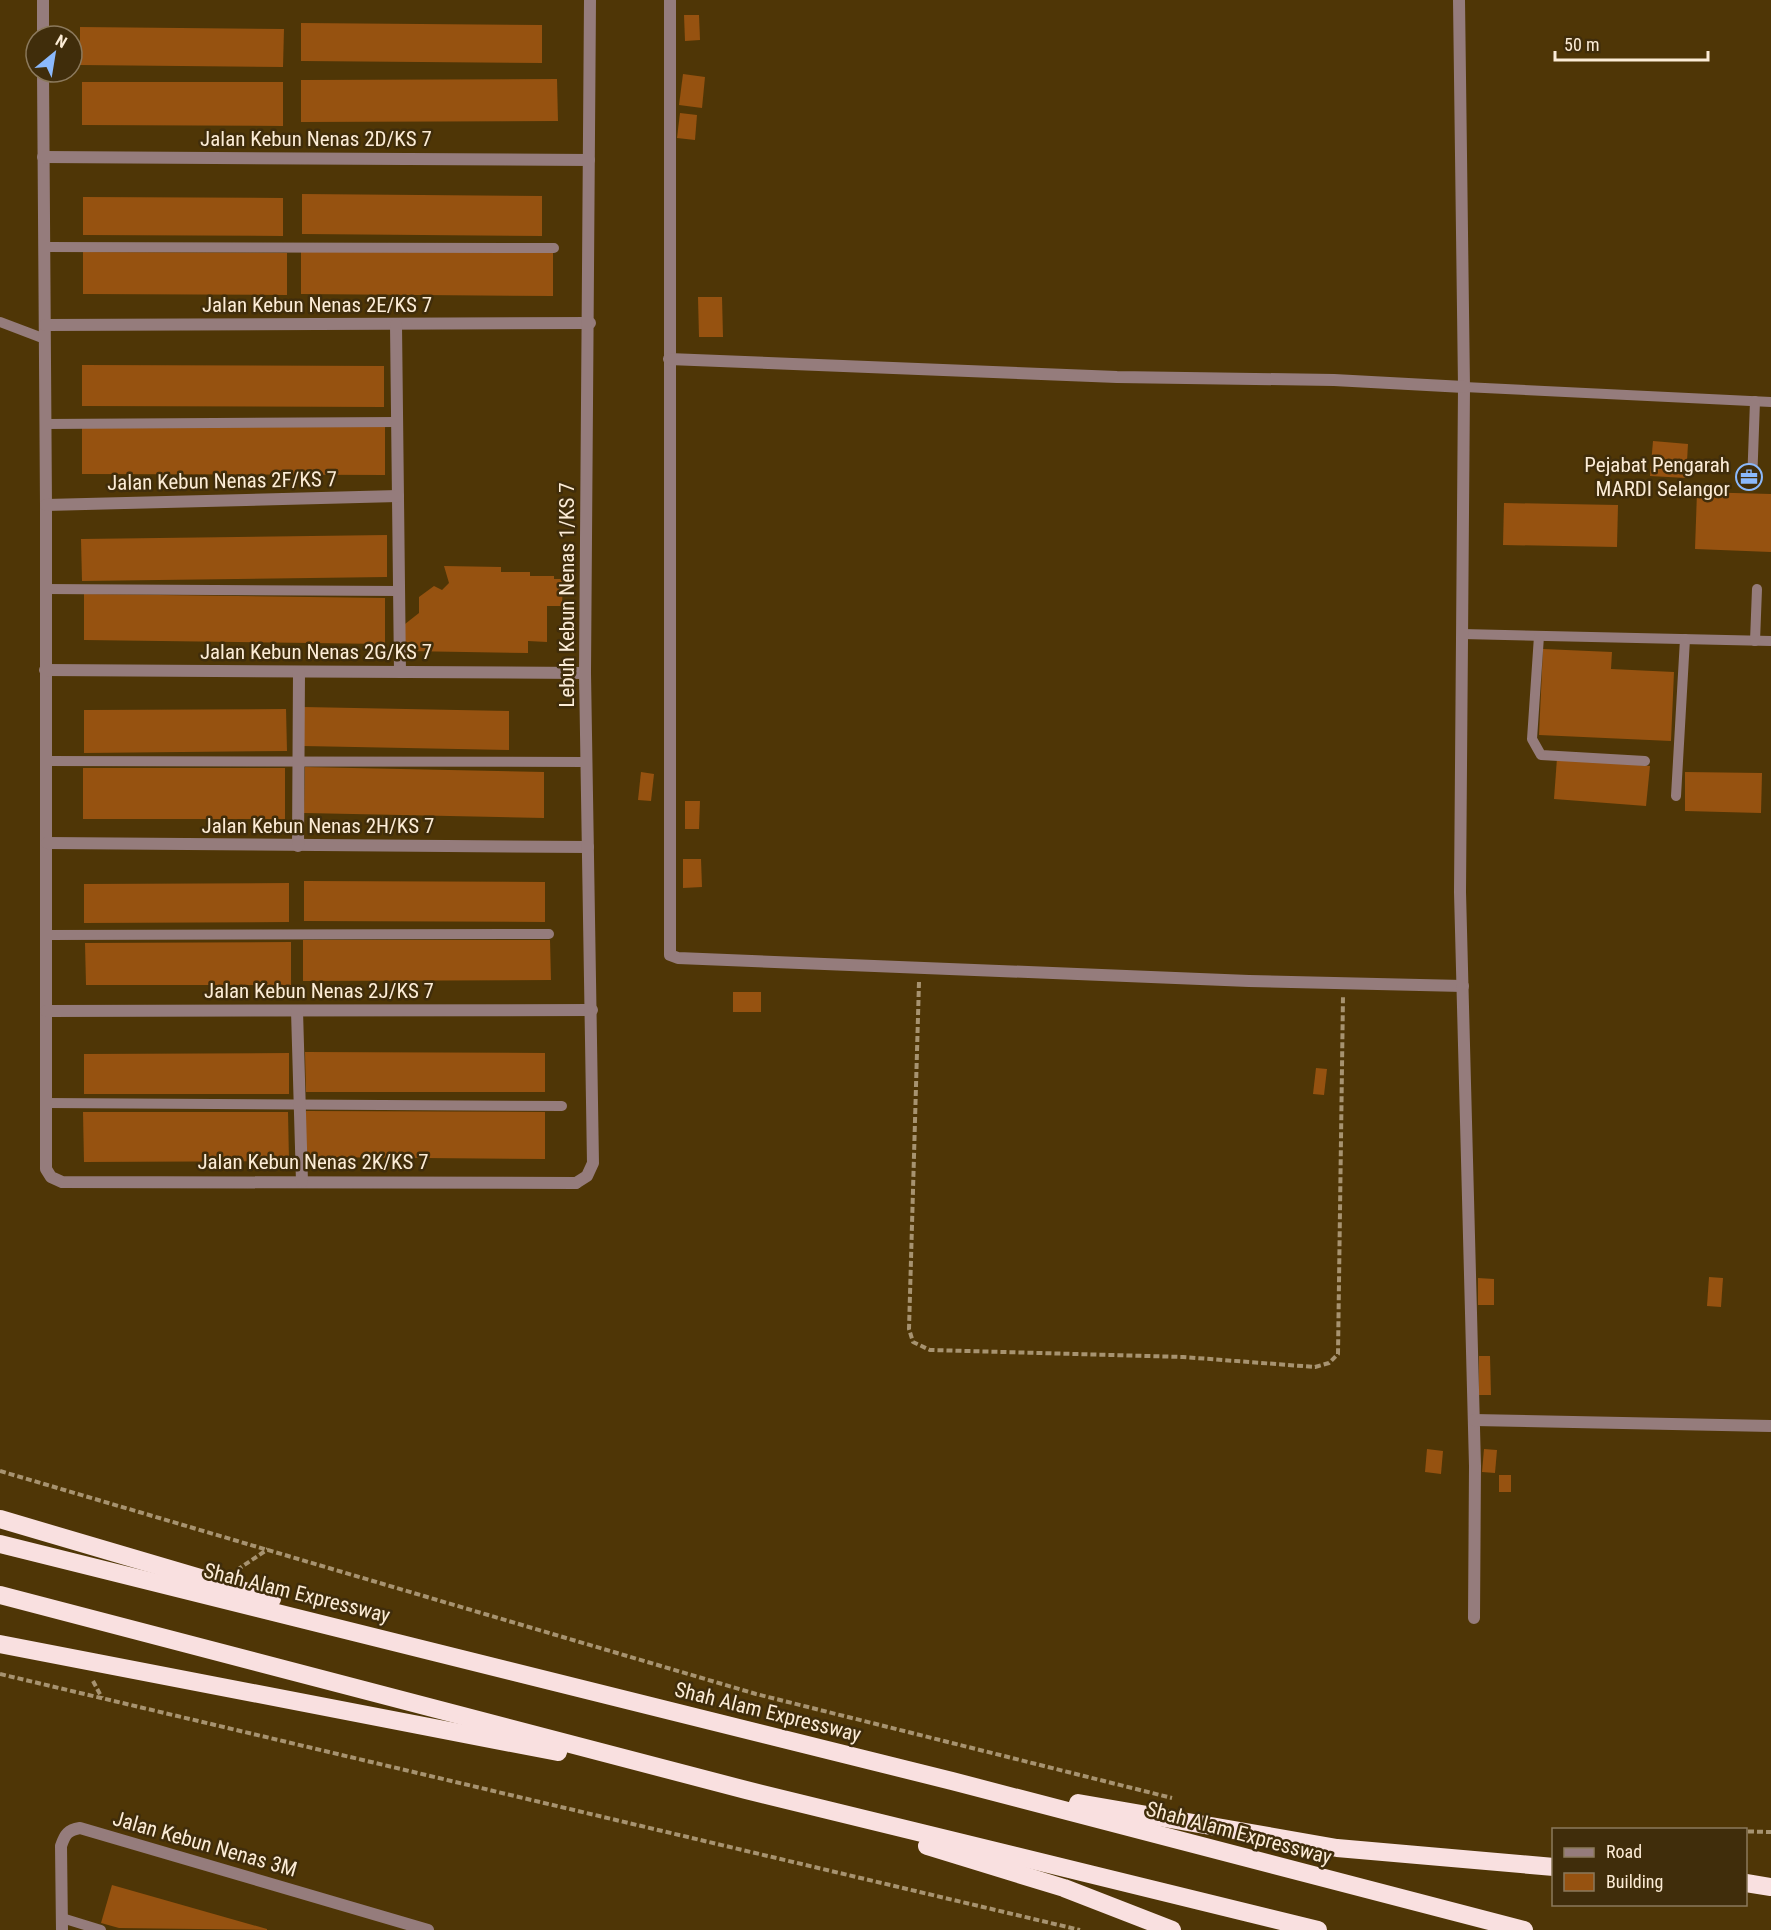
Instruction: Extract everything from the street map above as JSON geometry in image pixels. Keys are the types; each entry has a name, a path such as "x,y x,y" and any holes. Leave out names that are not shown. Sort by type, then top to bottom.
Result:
{"highway":[{"path":"0,1519 219,1582 405,1643"},
{"name":"Shah Alam Expressway","path":"0,1544 952,1781 1524,1930"},
{"path":"0,1595 746,1790 1318,1930"},
{"path":"0,1644 190,1679 746,1790 1064,1888 1172,1930"},
{"path":"952,1781 1336,1848 1552,1867"},
{"path":"1747,1883 1771,1887"}],"street":[{"path":"43,0 43,24"},
{"name":"Lebuh Kebun Nenas 1/KS 7","path":"576,1183 587,1176 593,1162 585,673 590,323 590,0"},
{"path":"670,0 668,951 678,958 1463,986"},
{"path":"1459,0 1464,387 1460,892 1474,1420 1473,1618"},
{"path":"43,84 46,1104"},
{"name":"Jalan Kebun Nenas 2D/KS 7","path":"43,157 589,159"},
{"name":"Jalan Kebun Nenas 2E/KS 7","path":"45,325 590,323"},
{"path":"396,325 400,672"},
{"path":"669,359 1117,376 1344,380 1464,387"},
{"name":"Jalan Kebun Nenas 2F/KS 7","path":"46,505 398,496"},
{"name":"Jalan Kebun Nenas 2G/KS 7","path":"45,670 585,673"},
{"path":"298,846 296,761 299,672"},
{"name":"Jalan Kebun Nenas 2H/KS 7","path":"47,843 588,847"},
{"name":"Jalan Kebun Nenas 2J/KS 7","path":"45,1011 592,1010"},
{"path":"297,1011 302,1182"},
{"name":"Jalan Kebun Nenas 2K/KS 7","path":"46,1104 46,1169 51,1177 62,1182 576,1183"},
{"path":"1474,1420 1771,1426"},
{"name":"Jalan Kebun Nenas 3M","path":"62,1924 62,1846 65,1835 71,1829 80,1828 428,1930"}],"lane":[{"path":"44,247 554,248"},
{"path":"0,322 45,339"},
{"path":"1464,387 1771,402"},
{"path":"1752,484 1755,401"},
{"path":"45,424 397,422"},
{"path":"45,589 399,591"},
{"path":"1755,641 1757,589"},
{"path":"1462,634 1771,641"},
{"path":"1539,636 1532,738 1541,755 1645,761"},
{"path":"1676,796 1685,639"},
{"path":"46,761 586,762"},
{"path":"45,935 549,934"},
{"path":"46,1104 562,1106"},
{"path":"62,1924 101,1930"}],"path":[{"path":"919,968 909,1329 913,1342 930,1350 1183,1357 1315,1367 1329,1363 1338,1354 1343,983"},
{"path":"0,1471 756,1694 1182,1801"},
{"path":"219,1582 268,1549"},
{"path":"0,1674 1080,1930"},
{"path":"1747,1831 1771,1832"}],"building":[{"path":"684,15 699,15 700,40 685,41"},
{"path":"301,23 542,25 542,63 301,61"},
{"path":"84,27 284,29 283,67 84,65"},
{"path":"683,74 705,77 702,108 679,105"},
{"path":"557,79 558,121 301,122 301,80"},
{"path":"84,82 283,82 283,126 82,125 82,84"},
{"path":"680,113 697,115 695,140 677,138"},
{"path":"302,194 542,196 542,236 302,234"},
{"path":"83,197 283,198 283,236 83,235"},
{"path":"301,251 553,252 553,296 301,294"},
{"path":"83,252 287,253 287,295 83,294"},
{"path":"698,297 722,297 723,337 699,337"},
{"path":"82,365 384,366 384,407 82,406"},
{"path":"82,426 385,427 385,475 82,474"},
{"path":"1653,441 1688,444 1686,478 1650,476"},
{"path":"1697,492 1771,494 1771,552 1695,549"},
{"path":"1504,503 1618,505 1617,547 1503,545"},
{"path":"387,535 387,577 82,581 81,539"},
{"path":"444,566 501,567 501,572 530,572 530,576 554,576 554,579 563,579 562,606 547,606 547,642 528,641 528,653 405,651 405,624 419,613 419,597 434,586 442,590 449,583"},
{"path":"84,594 385,598 385,644 84,640"},
{"path":"1543,649 1612,652 1611,669 1674,672 1671,741 1539,735"},
{"path":"304,707 509,711 509,750 303,746"},
{"path":"286,709 287,751 84,753 84,710"},
{"path":"1557,758 1650,766 1646,806 1554,799"},
{"path":"305,767 544,772 544,818 304,813"},
{"path":"83,768 285,768 285,819 83,819"},
{"path":"641,772 654,774 651,801 638,800"},
{"path":"1685,772 1762,773 1761,813 1685,811"},
{"path":"685,801 700,801 699,829 685,829"},
{"path":"683,859 701,859 702,887 683,888"},
{"path":"304,881 545,882 545,922 304,921"},
{"path":"289,883 289,922 84,923 84,884"},
{"path":"303,940 550,940 551,980 303,981"},
{"path":"291,942 291,985 86,985 85,943"},
{"path":"733,992 761,992 761,1012 733,1012"},
{"path":"305,1052 545,1053 545,1092 306,1092"},
{"path":"289,1053 289,1094 84,1094 84,1054"},
{"path":"1316,1068 1327,1069 1324,1095 1313,1094"},
{"path":"306,1111 545,1112 545,1159 306,1157"},
{"path":"83,1112 288,1112 289,1161 84,1162"},
{"path":"1709,1277 1723,1278 1721,1307 1707,1306"},
{"path":"1478,1278 1494,1279 1494,1305 1478,1305"},
{"path":"1479,1356 1490,1356 1491,1395 1479,1395"},
{"path":"1427,1449 1443,1451 1441,1474 1425,1472"},
{"path":"1484,1449 1497,1450 1495,1473 1482,1472"},
{"path":"1499,1475 1511,1475 1511,1492 1499,1492"},
{"path":"112,1885 267,1930 119,1928 101,1923"}],"place":[{"name":"Pejabat Pengarah MARDI Selangor","path":"1749,477"}]}
